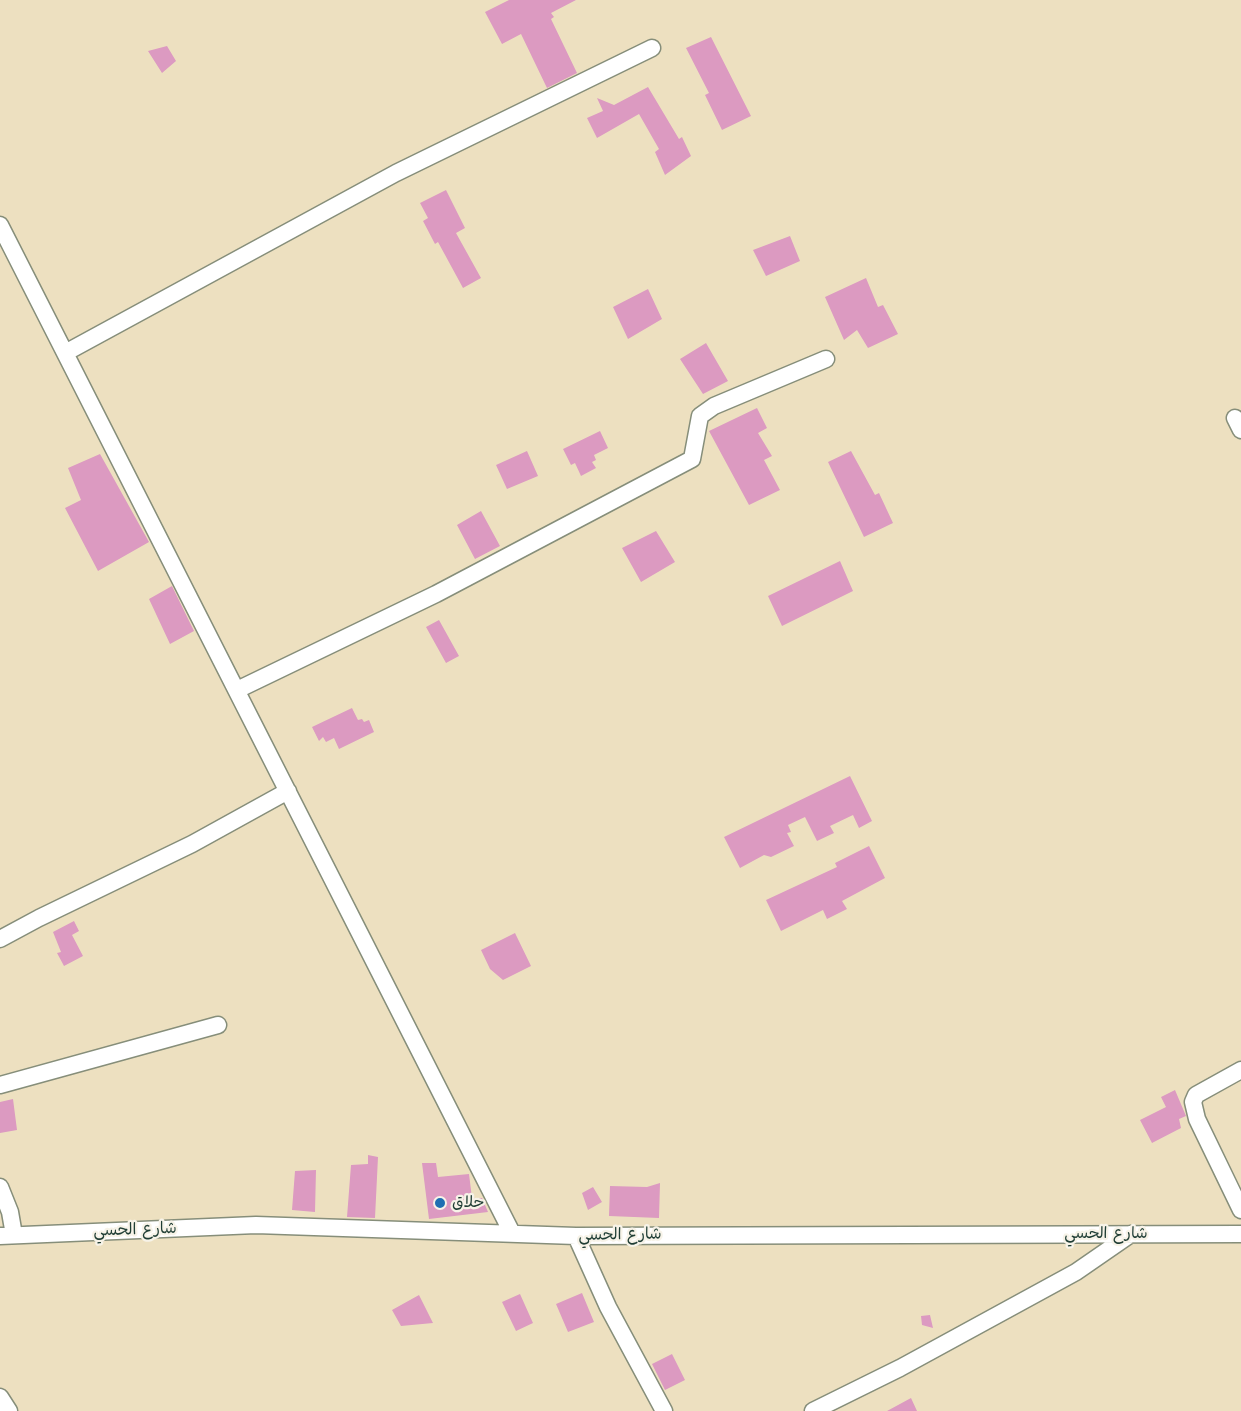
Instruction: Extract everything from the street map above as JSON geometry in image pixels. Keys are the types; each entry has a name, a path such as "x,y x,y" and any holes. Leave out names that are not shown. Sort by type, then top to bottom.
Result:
{"street":[{"path":"65,352 396,173 652,48"},
{"path":"0,225 512,1233"},
{"path":"237,690 436,594 692,459 700,417 714,405 826,360"},
{"path":"0,939 192,844 288,791"},
{"path":"0,1085 218,1025"},
{"path":"1241,1070 1196,1095 1194,1102 1197,1119 1241,1210"},
{"path":"0,1187 10,1212 7,1235"},
{"name":"شارع الحسي","path":"7,1235 255,1225 576,1236 1241,1234"},
{"path":"813,1411 900,1368 1076,1272 1131,1234"},
{"path":"576,1236 608,1307 664,1411"},
{"path":"0,1397 9,1411"}],"building":[{"path":"509,0 576,0 551,13 554,17 551,19 577,73 547,88 521,34 502,44 485,12"},
{"path":"711,37 751,116 722,130 705,95 709,93 686,48"},
{"path":"167,46 176,61 162,73 148,51"},
{"path":"648,87 679,139 682,137 691,156 665,175 655,152 659,149 639,114 597,138 587,118 603,111 597,98 614,105"},
{"path":"446,190 465,228 456,233 481,278 463,288 438,242 435,244 423,221 428,218 420,203"},
{"path":"790,236 800,261 766,276 753,250"},
{"path":"866,278 878,307 883,305 898,334 868,348 857,330 844,340 825,297"},
{"path":"648,289 662,319 628,339 613,307"},
{"path":"706,343 728,381 703,394 680,359"},
{"path":"757,408 767,428 758,433 772,456 764,460 780,490 749,505 709,431"},
{"path":"600,431 608,448 594,455 596,460 592,462 596,468 581,476 575,463 571,465 563,449"},
{"path":"527,451 538,476 507,489 496,465"},
{"path":"851,451 875,495 879,493 893,523 864,537 828,462"},
{"path":"100,454 149,542 98,571 65,508 81,500 68,468"},
{"path":"481,511 500,546 475,559 457,525"},
{"path":"656,531 675,562 641,582 622,548"},
{"path":"840,561 853,591 782,626 768,596"},
{"path":"172,586 194,631 170,644 149,599"},
{"path":"439,620 459,656 446,663 426,627"},
{"path":"352,708 358,720 362,719 364,722 369,720 374,732 339,749 334,738 326,742 323,737 319,741 312,727"},
{"path":"850,776 872,821 859,828 853,815 830,826 834,833 817,841 805,817 788,825 791,832 787,833 794,846 771,857 764,855 740,868 724,837"},
{"path":"869,846 885,878 842,901 847,909 827,919 823,910 781,931 766,900 837,867 835,863"},
{"path":"74,921 79,931 72,935 83,956 64,966 57,953 61,952 53,932"},
{"path":"515,933 531,966 503,980 490,969 481,950"},
{"path":"1175,1090 1186,1116 1179,1119 1181,1128 1152,1143 1140,1120 1166,1107 1161,1097"},
{"path":"13,1099 17,1130 0,1133 0,1102"},
{"path":"368,1155 378,1157 375,1218 347,1217 351,1165 368,1164"},
{"path":"422,1163 436,1163 438,1177 469,1174 472,1198 482,1198 488,1212 429,1219"},
{"path":"316,1170 315,1212 292,1210 295,1171"},
{"path":"660,1183 659,1218 609,1216 610,1186 647,1187"},
{"path":"593,1187 602,1202 588,1210 582,1193"},
{"path":"582,1293 594,1322 568,1332 556,1304"},
{"path":"520,1294 533,1323 516,1331 502,1302"},
{"path":"419,1295 433,1323 401,1326 392,1310"},
{"path":"930,1315 933,1328 922,1325 921,1316"},
{"path":"672,1354 685,1380 665,1390 652,1364"},
{"path":"911,1398 917,1411 887,1411"}],"place":[{"name":"حلاق","path":"440,1203"}]}
